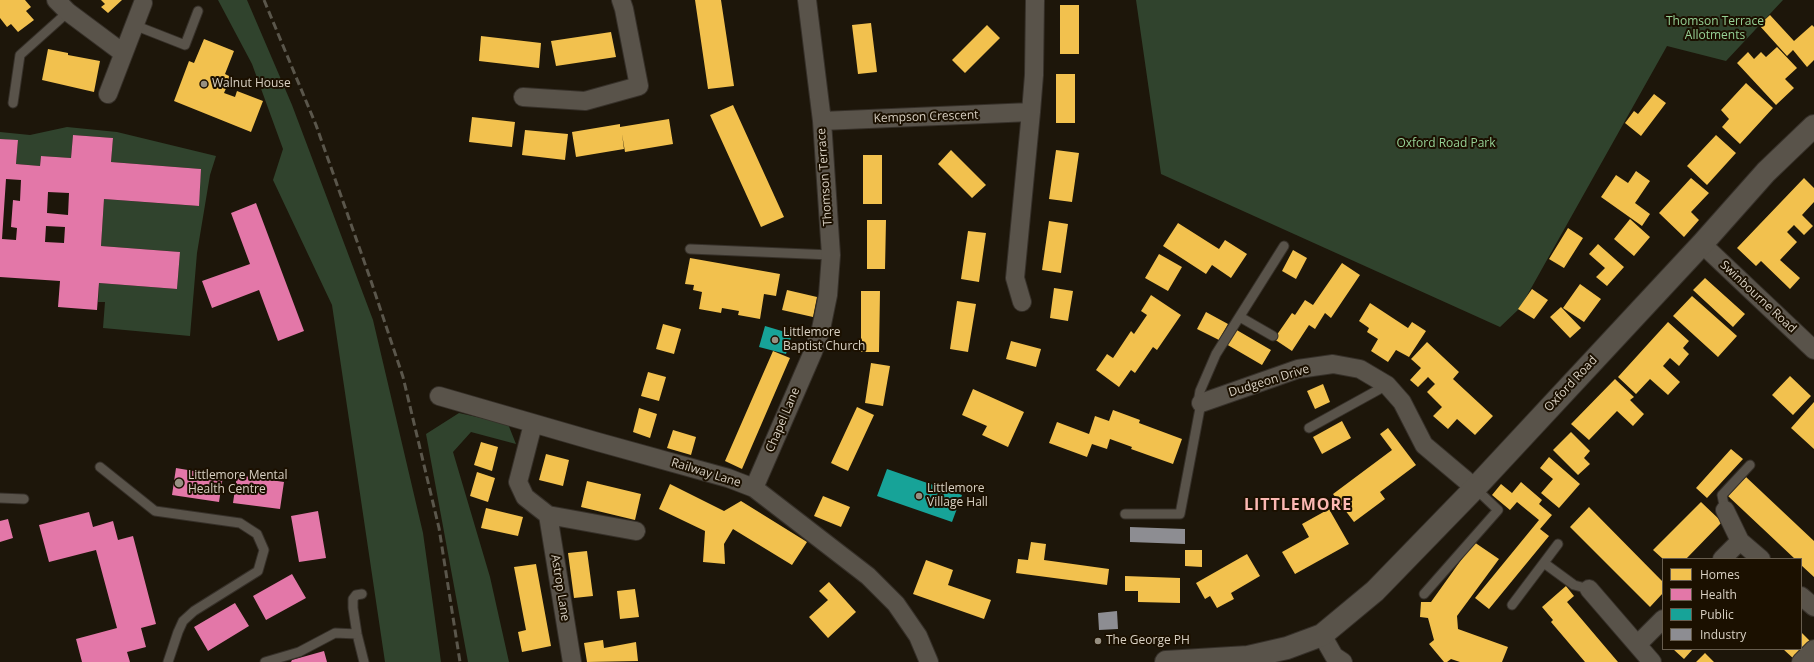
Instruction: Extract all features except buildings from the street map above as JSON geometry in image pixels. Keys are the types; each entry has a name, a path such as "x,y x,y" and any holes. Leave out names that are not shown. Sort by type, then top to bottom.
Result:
{"street":[{"path":"523,97 585,102 639,86 621,0"},
{"name":"Thomson Terrace","path":"807,0 822,121 831,255 828,295 821,329 813,352"},
{"path":"1022,302 1015,278 1034,75 1035,0"},
{"path":"108,94 143,2"},
{"path":"62,6 123,53"},
{"name":"Kempson Crescent","path":"822,121 1031,112"},
{"name":"Oxford Road","path":"1166,662 1248,657 1287,648 1322,635 1374,591 1474,488 1702,244 1766,172 1814,126"},
{"name":"Swinbourne Road","path":"1702,244 1814,350"},
{"name":"Chapel Lane","path":"754,488 813,352"},
{"name":"Dudgeon Drive","path":"1201,403 1298,369 1333,364 1360,369 1387,385 1402,402 1424,445 1474,488"},
{"name":"Railway Lane","path":"440,396 533,424 728,478 754,488 868,576 896,604 918,636 929,662"},
{"path":"533,424 518,482 525,497 548,515 636,531"},
{"path":"1725,510 1740,541 1760,558"},
{"name":"Astrop Lane","path":"548,515 572,662"},
{"path":"1723,558 1740,541"},
{"path":"1589,589 1652,662"},
{"path":"1802,597 1814,608"},
{"path":"1638,644 1662,620"},
{"path":"1322,635 1334,656 1343,662"},
{"path":"1801,662 1814,649"}],"lane":[{"path":"13,103 20,55 62,6"},
{"path":"134,25 185,45 198,11"},
{"path":"1125,514 1180,514 1201,403 1199,397 1200,391 1216,354 1284,246"},
{"path":"690,249 831,255"},
{"path":"1240,317 1273,336"},
{"path":"1309,428 1387,385"},
{"path":"1725,510 1722,495 1750,465"},
{"path":"100,467 155,511 240,523 257,534 264,550 258,571 194,611 183,622 168,662"},
{"path":"1424,594 1498,510 1474,488"},
{"path":"0,498 24,499"},
{"path":"1512,605 1558,544"},
{"path":"1544,563 1574,585 1589,589"},
{"path":"362,594 356,595 353,608 357,634 364,662"},
{"path":"264,662 299,652 335,633 357,634"}],"green space":[{"path":"218,0 247,0 292,105 373,320 423,533 441,662 385,662 332,305 273,180 283,149 252,64"},
{"name":"Oxford Road Park","path":"1136,0 1783,0 1726,61 1667,46 1520,308 1500,327 1161,174"},
{"path":"67,127 117,132 216,156 210,175 197,253 190,336 103,328 105,302 98,302 99,283 177,289 180,252 101,246 104,199 198,206 201,169 111,162 113,138 73,135 71,158 41,156 40,166 16,164 18,141 0,139 0,132 30,135"},
{"path":"459,413 508,424 516,444 471,432 453,452 490,577 509,662 468,662 426,434"}],"railway":[{"path":"264,0 316,125 403,377 439,528 460,662"}],"place":[{"name":"Walnut House","path":"204,84"},
{"name":"Littlemore Baptist Church","path":"775,340"},
{"name":"Littlemore Mental Health Centre","path":"179,483"},
{"name":"Littlemore Village Hall","path":"919,496"},
{"name":"The George PH","path":"1098,641"}],"district":[{"name":"LITTLEMORE","path":"1298,505"}],"park label":[{"name":"Thomson Terrace Allotments","path":"1715,29"}]}
